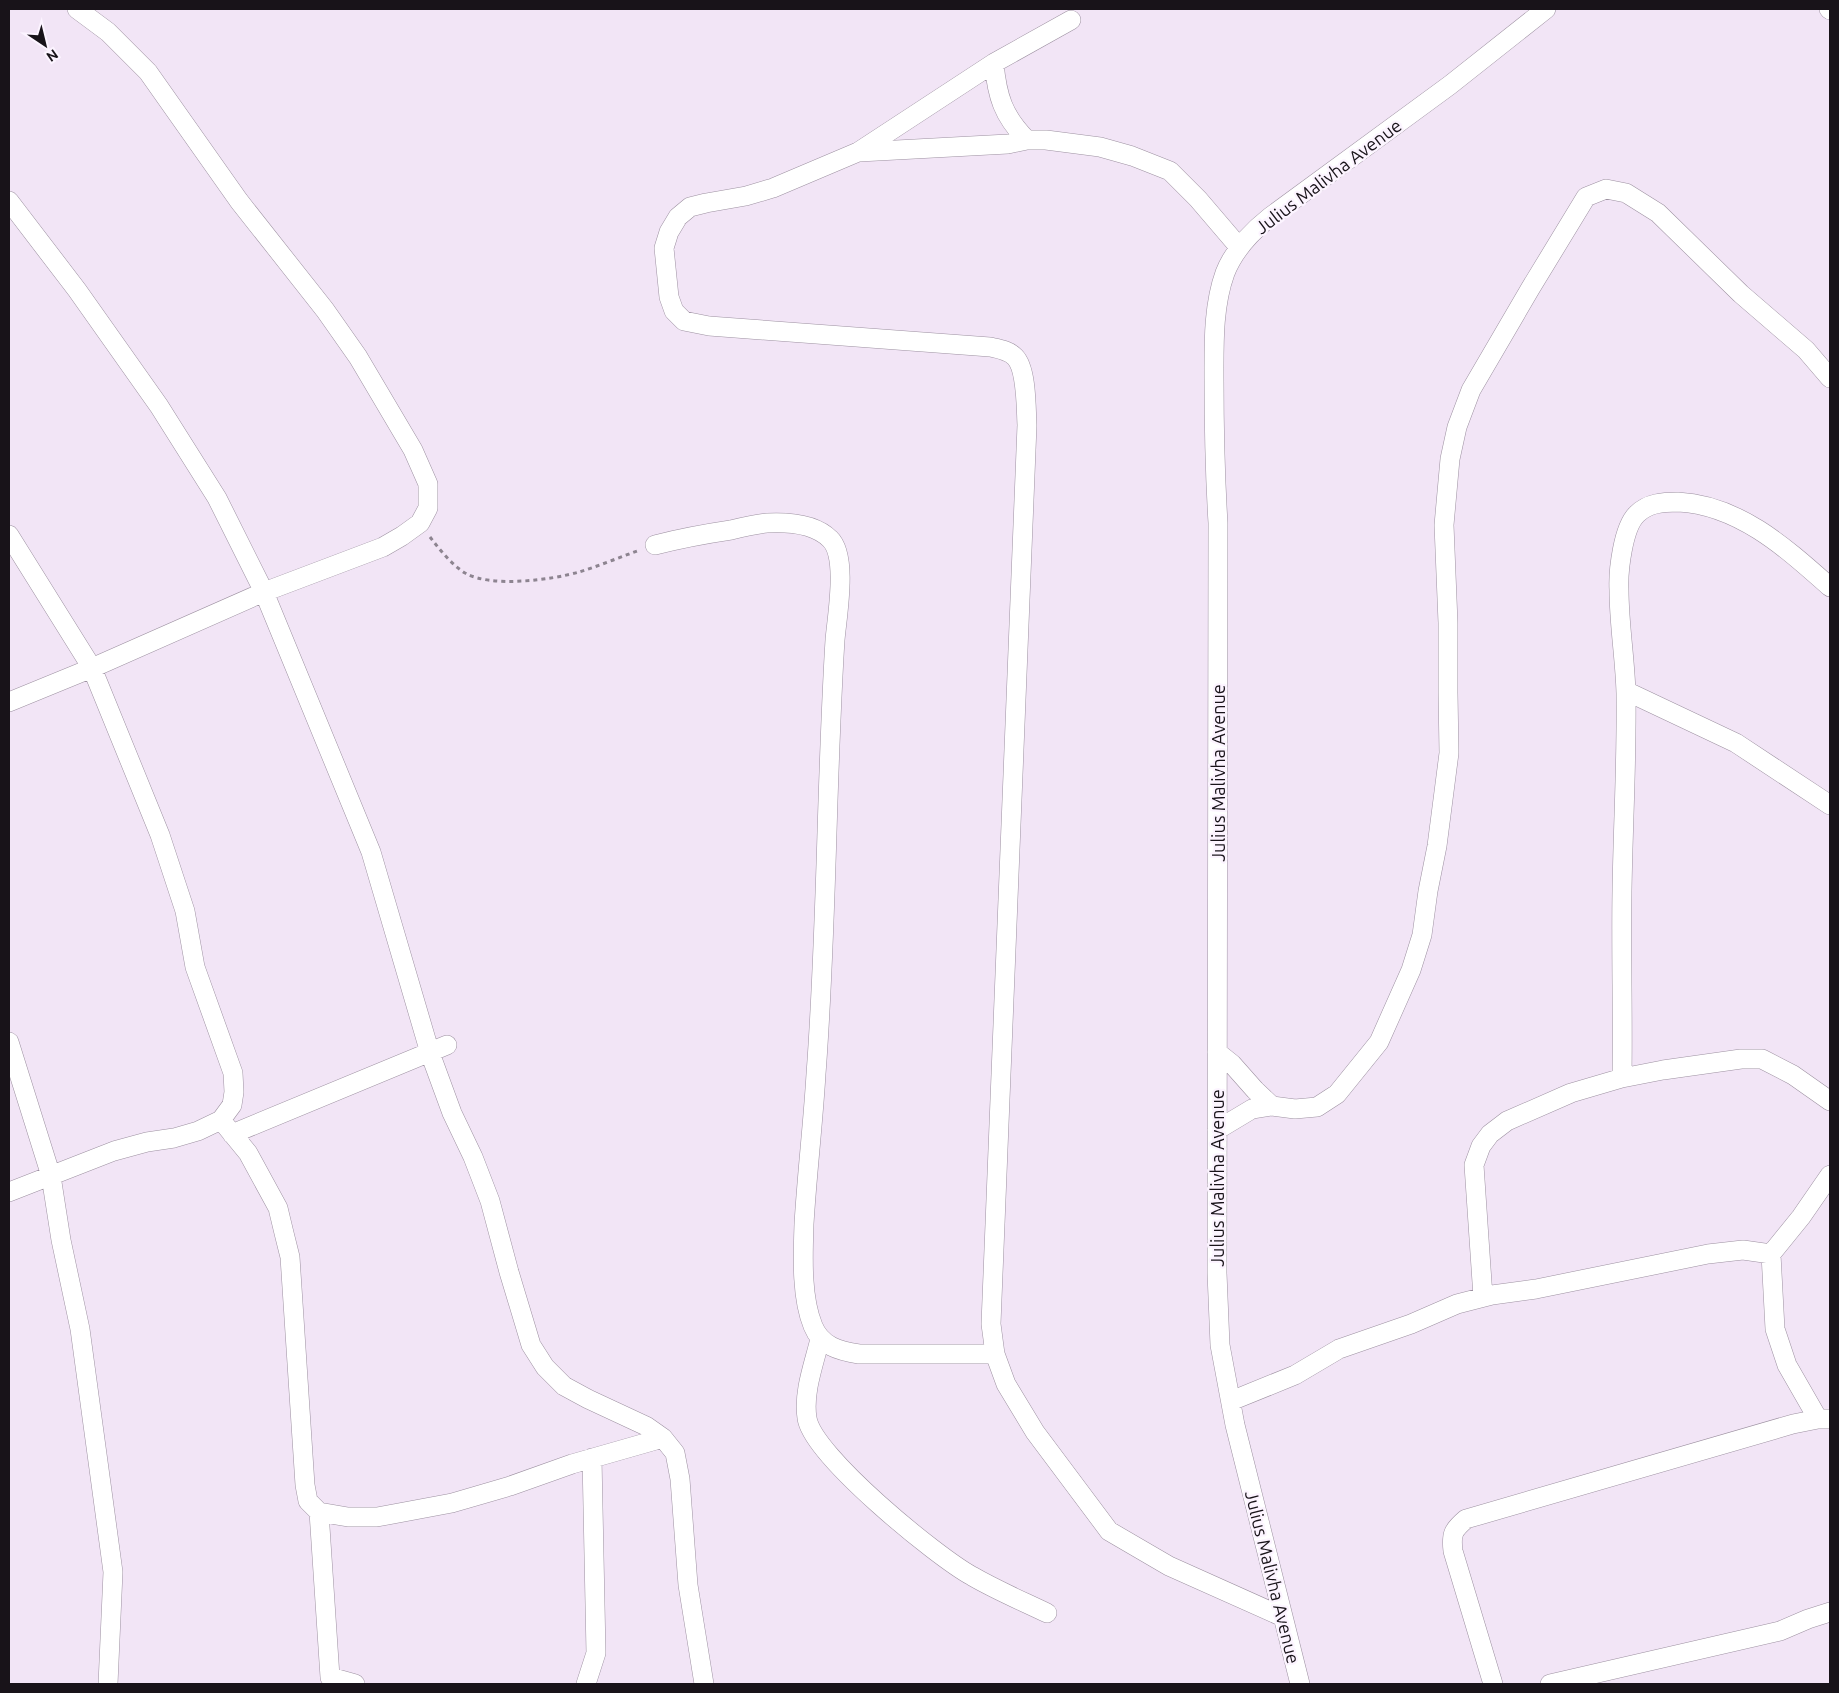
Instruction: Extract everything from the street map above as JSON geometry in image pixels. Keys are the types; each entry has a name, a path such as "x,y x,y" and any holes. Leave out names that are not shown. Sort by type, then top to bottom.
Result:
{"street":[{"path":"9,702 92,668 264,592 383,547 420,523 428,508 428,484 413,450 358,357 325,310 239,201 148,72 108,32 77,9"},
{"name":"Julius Malivha Avenue","path":"1300,1684 1235,1425 1220,1336 1217,1273 1218,523 1215,461 1214,348 1216,320 1226,272 1240,247 1253,230 1450,85 1546,9"},
{"path":"1071,20 994,63 858,152 773,188 746,196 690,207 678,218 668,232 664,248 665,264 674,311 684,321 709,326 990,347 1006,350 1016,358 1021,369 1025,391 1027,417 1026,470 991,1324 995,1354 1006,1384 1035,1432 1109,1531 1169,1566 1283,1617"},
{"path":"994,63 996,84 1002,108 1014,127 1027,140"},
{"path":"858,152 1008,144 1027,140 1046,140 1100,147 1132,156 1170,171 1198,199 1240,247"},
{"path":"1217,1130 1252,1109 1272,1106 1295,1110 1317,1107 1337,1094 1380,1042 1410,970 1422,935 1450,753 1444,525 1450,459 1457,427 1476,382 1586,197 1606,189 1626,193 1658,213 1740,294 1806,350 1830,378"},
{"path":"9,201 77,290 159,406 218,498 264,592 371,852 438,1049 452,1113 473,1157 490,1200 531,1345 545,1367 564,1386 646,1426 664,1438 674,1453 680,1479 688,1585 704,1684"},
{"path":"1622,1078 1622,894 1626,691 1618,589 1621,555 1627,533 1637,514 1659,502 1690,503 1722,510 1757,528 1806,565 1830,587"},
{"path":"655,546 687,536 767,523 799,525 820,530 833,541 839,554 839,589 829,759 824,926 816,1075 806,1176 802,1258 809,1312 813,1326 820,1339 831,1347 844,1352 859,1354 995,1354"},
{"path":"9,535 92,668 160,835 185,911 195,967 233,1073 234,1092 226,1127"},
{"path":"1626,691 1736,742 1830,805"},
{"path":"9,1042 51,1176 61,1240 80,1329 113,1572 108,1684"},
{"path":"9,1192 114,1151 198,1131 226,1127 438,1049"},
{"path":"1217,1052 1232,1064 1272,1106"},
{"path":"1483,1297 1474,1165 1480,1146 1490,1134 1507,1121 1571,1093 1622,1078 1733,1060 1762,1059 1793,1076 1830,1101"},
{"path":"226,1127 248,1153 275,1202 290,1257 305,1485 308,1501 319,1512 348,1517 377,1517 452,1503 510,1486 592,1458 664,1438"},
{"path":"1493,1684 1453,1550 1452,1538 1456,1528 1466,1520 1793,1424 1824,1419 1787,1365 1775,1329 1771,1254 1801,1218 1830,1175"},
{"path":"1231,1401 1295,1375 1339,1349 1411,1324 1458,1304 1483,1297 1536,1289 1708,1254 1743,1250 1771,1254"},
{"path":"820,1339 808,1388 807,1419 816,1439 846,1473 912,1533 971,1576 1047,1613"},
{"path":"586,1684 596,1652 592,1458"},
{"path":"319,1512 330,1677 355,1684"},
{"path":"1550,1684 1780,1631 1830,1612"}],"path":[{"path":"420,523 437,546 458,568 478,578 498,581 538,580 577,572 655,546"}]}
